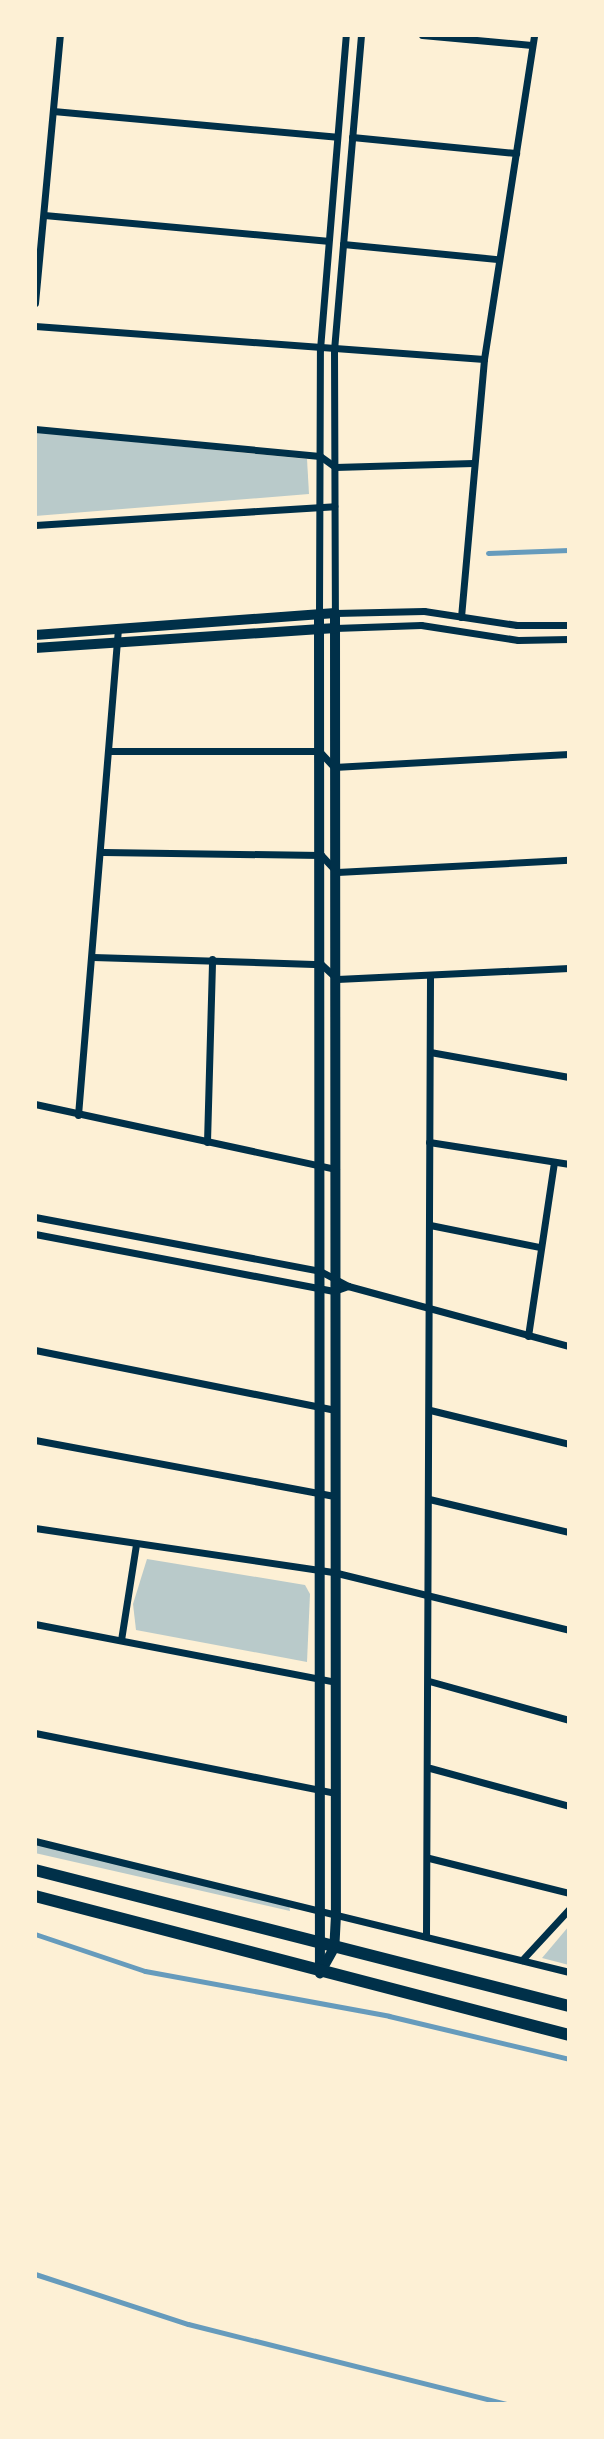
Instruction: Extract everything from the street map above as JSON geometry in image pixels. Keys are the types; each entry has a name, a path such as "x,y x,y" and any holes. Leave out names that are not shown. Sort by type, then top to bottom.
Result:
{"main road":[{"path":"35,1870 569,2006"},
{"path":"35,1896 320,1973 569,2035"}],"street":[{"path":"35,303 60,35"},
{"path":"320,1973 317,1943 320,1572 320,349 346,35"},
{"path":"320,1973 334,1948 336,1915 333,1572 337,979 334,350 361,35"},
{"path":"422,35 533,46"},
{"path":"461,617 484,359 497,260 534,35"},
{"path":"53,111 337,137"},
{"path":"352,137 516,153"},
{"path":"44,215 327,241"},
{"path":"343,244 497,260"},
{"path":"35,326 484,359"},
{"path":"35,429 320,456 335,467 473,463"},
{"path":"35,525 334,506"},
{"path":"35,635 335,613 424,611 461,617 569,625"},
{"path":"35,648 319,628 421,625 518,640 569,639"},
{"path":"79,1115 103,852 118,630"},
{"path":"111,751 319,751 334,768"},
{"path":"334,768 569,754"},
{"path":"103,852 321,855 337,872 569,859"},
{"path":"93,957 321,964 337,979 569,968"},
{"path":"207,1142 212,959"},
{"path":"426,1934 430,1768 429,1499 432,1307 430,975"},
{"path":"430,1052 569,1077"},
{"path":"35,1104 335,1169"},
{"path":"429,1142 569,1164"},
{"path":"528,1336 539,1247 554,1162"},
{"path":"35,1217 334,1274 348,1286 569,1346"},
{"path":"430,1225 539,1247"},
{"path":"35,1234 334,1290 348,1286"},
{"path":"35,1350 334,1410"},
{"path":"430,1410 569,1444"},
{"path":"35,1440 333,1496"},
{"path":"429,1499 569,1532"},
{"path":"35,1528 333,1572 569,1630"},
{"path":"121,1640 136,1544"},
{"path":"35,1624 319,1682 335,1682"},
{"path":"429,1681 569,1720"},
{"path":"35,1732 336,1793"},
{"path":"430,1768 569,1806"},
{"path":"35,1841 319,1912 426,1934 569,1972"},
{"path":"429,1858 569,1894"},
{"path":"522,1960 569,1909"}],"shaded area":[{"path":"35,432 307,459 309,494 35,516"},
{"path":"147,1559 305,1585 310,1594 307,1662 136,1630 133,1604"},
{"path":"35,1843 289,1905 290,1911 35,1853"},
{"path":"569,1926 569,1965 542,1958"}],"waterway":[{"path":"488,553 569,550"},
{"path":"35,1934 145,1971 389,2016 569,2059"},
{"path":"35,2274 188,2324 507,2404"}]}
